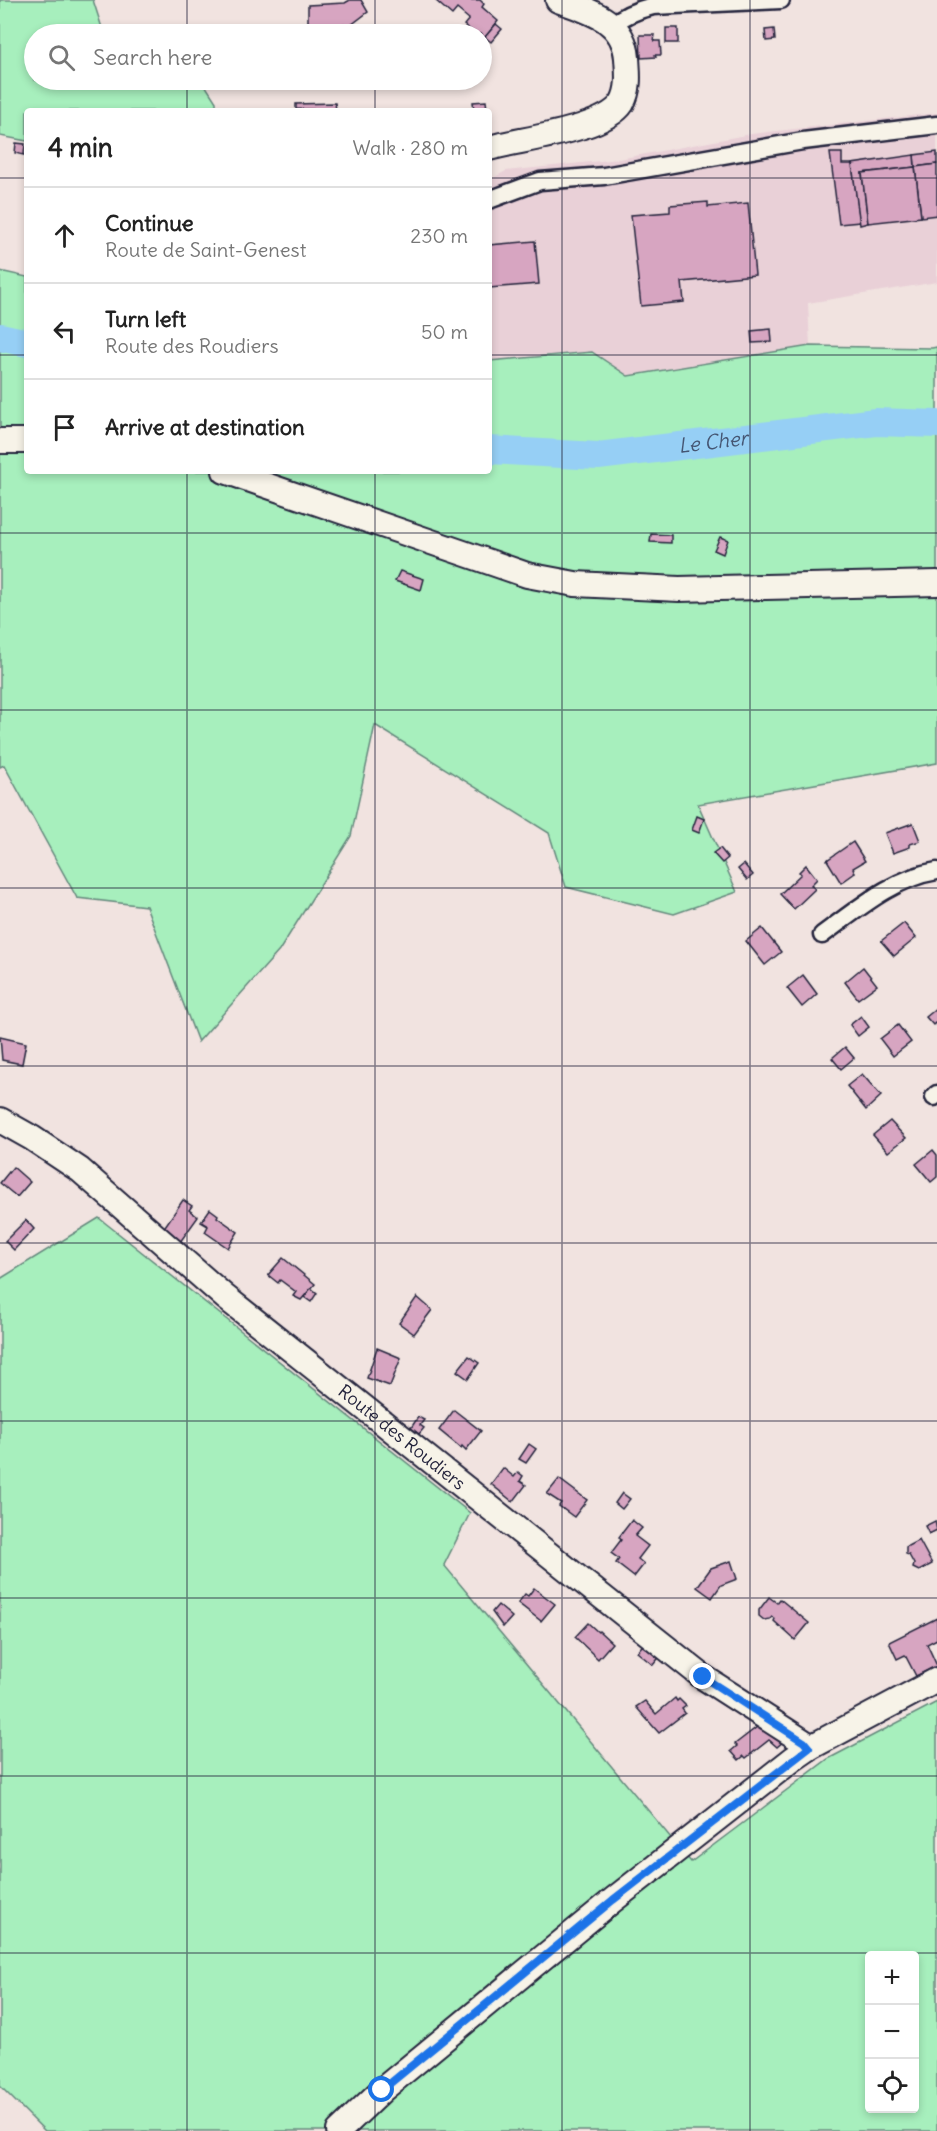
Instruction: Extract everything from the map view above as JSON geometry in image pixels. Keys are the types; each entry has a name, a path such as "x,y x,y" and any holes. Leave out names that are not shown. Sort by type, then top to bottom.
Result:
{"street":[{"path":"492,147 593,123 611,115 622,103 628,90 627,50 612,25 597,14 558,0"},
{"path":"612,25 636,10 652,6 781,0"},
{"path":"492,199 540,181 604,176 803,141 937,125"},
{"path":"0,441 24,441"},
{"path":"234,474 526,575 575,584 679,589 937,583"},
{"path":"822,935 875,897 904,880 937,871"},
{"name":"Route des Roudiers","path":"0,1120 80,1170 225,1296 684,1662 703,1677 804,1742 809,1748"},
{"path":"339,2131 382,2090 613,1900 809,1748 937,1680"}],"shaded area":[{"path":"937,113 937,282 808,303 810,346 628,376 592,352 492,361 492,178 506,171 619,159 751,134"}],"green space":[{"path":"0,0 93,0 101,24 24,24 24,90 208,90 216,102 216,108 24,108 24,140 0,136"},
{"path":"0,271 24,276 24,474 492,474 492,361 592,352 628,376 810,346 937,347 937,763 698,804 737,892 674,914 566,887 549,833 375,725 351,836 279,951 198,1042 146,906 77,898 4,765 0,767"},
{"path":"99,1218 470,1513 444,1565 691,1862 828,1759 937,1702 937,2131 45,2131 0,2086 0,1279"}],"building":[{"path":"350,0 361,0 368,12 352,24 308,23 308,5 345,3"},
{"path":"435,0 480,0 484,4 482,7 498,21 492,29 492,24 465,24 469,19 457,9 452,15"},
{"path":"496,24 502,29 492,41 492,29"},
{"path":"666,28 678,28 678,43 666,43"},
{"path":"774,29 775,40 766,41 765,30"},
{"path":"640,35 655,35 654,41 660,41 661,55 641,58"},
{"path":"486,101 487,108 474,108 473,102"},
{"path":"335,103 336,108 296,108 296,104"},
{"path":"16,143 24,144 24,155 15,153"},
{"path":"937,152 937,164 915,167 914,155"},
{"path":"830,153 842,153 842,164 852,164 860,222 839,224"},
{"path":"914,155 915,167 862,173 868,223 860,225 852,164"},
{"path":"937,164 937,215 921,217 915,167"},
{"path":"915,167 921,217 868,223 862,173"},
{"path":"708,202 708,207 748,203 755,275 682,282 684,302 641,306 631,215 670,212 670,205"},
{"path":"535,241 539,284 492,288 492,245"},
{"path":"771,329 772,342 752,343 751,331"},
{"path":"651,534 671,535 671,543 650,542"},
{"path":"720,537 728,540 723,554 714,550"},
{"path":"400,571 424,579 421,590 395,581"},
{"path":"697,816 704,819 699,833 692,830"},
{"path":"913,823 920,841 893,853 885,833"},
{"path":"853,842 865,861 853,868 855,873 841,883 827,860"},
{"path":"720,848 728,858 722,863 713,853"},
{"path":"744,864 753,875 747,880 738,869"},
{"path":"806,865 817,879 811,885 815,889 794,909 780,894 801,874 799,872"},
{"path":"904,923 916,938 894,956 881,941"},
{"path":"762,928 781,952 765,965 746,941"},
{"path":"863,967 877,985 858,999 845,982"},
{"path":"803,975 817,994 802,1007 787,988"},
{"path":"937,1008 937,1025 935,1023 933,1025 926,1017"},
{"path":"861,1016 869,1027 858,1036 850,1025"},
{"path":"898,1025 911,1042 893,1056 880,1039"},
{"path":"0,1037 26,1043 22,1064 2,1060"},
{"path":"845,1047 854,1058 841,1069 832,1058"},
{"path":"862,1074 881,1096 866,1110 847,1086"},
{"path":"890,1121 906,1138 888,1152 873,1135"},
{"path":"933,1150 937,1155 937,1177 931,1182 916,1164"},
{"path":"13,1167 30,1182 17,1197 0,1183"},
{"path":"183,1200 192,1206 189,1210 198,1217 180,1242 163,1229"},
{"path":"210,1209 238,1232 228,1248 205,1232 208,1226 201,1222"},
{"path":"26,1220 34,1229 14,1250 5,1241"},
{"path":"283,1258 315,1284 301,1300 293,1296 296,1292 280,1280 278,1283 268,1275"},
{"path":"311,1288 317,1293 311,1302 304,1297"},
{"path":"417,1297 432,1310 414,1334 399,1323"},
{"path":"377,1348 401,1358 390,1386 367,1378"},
{"path":"469,1356 479,1363 468,1379 457,1371"},
{"path":"454,1410 481,1431 466,1450 439,1430"},
{"path":"418,1417 424,1420 420,1425 424,1428 419,1434 411,1428"},
{"path":"529,1444 536,1449 526,1463 519,1459"},
{"path":"503,1468 514,1477 518,1472 523,1476 520,1481 526,1485 513,1502 491,1484"},
{"path":"559,1479 587,1500 574,1517 559,1506 561,1503 547,1494"},
{"path":"622,1493 630,1499 622,1509 615,1503"},
{"path":"632,1520 642,1528 635,1536 648,1546 638,1559 644,1564 634,1577 616,1563 619,1559 611,1553 621,1540 619,1537"},
{"path":"935,1521 937,1530 929,1534 925,1526"},
{"path":"919,1540 932,1564 919,1571 913,1568 914,1564 906,1554 906,1547"},
{"path":"731,1561 737,1579 721,1585 712,1598 697,1587 711,1568"},
{"path":"534,1588 555,1604 541,1621 518,1603"},
{"path":"769,1597 777,1603 780,1599 809,1623 795,1640 772,1617 764,1620 759,1616 759,1610"},
{"path":"498,1605 512,1617 503,1627 492,1612"},
{"path":"937,1618 937,1639 927,1644 937,1666 916,1676 905,1655 897,1659 889,1642"},
{"path":"588,1623 612,1643 598,1659 575,1637"},
{"path":"646,1641 662,1654 653,1665 637,1652"},
{"path":"675,1698 686,1706 682,1709 685,1713 659,1733 636,1707 645,1701 656,1714"},
{"path":"761,1724 785,1740 777,1747 769,1740 746,1758 744,1756 739,1760 731,1751 737,1746 735,1744"}],"waterway":[{"name":"Le Cher","path":"0,337 24,342"},
{"name":"Le Cher","path":"492,450 598,456 876,422 937,424"}],"route":[{"path":"382,2090 613,1900 809,1748 804,1742 703,1677"}]}
